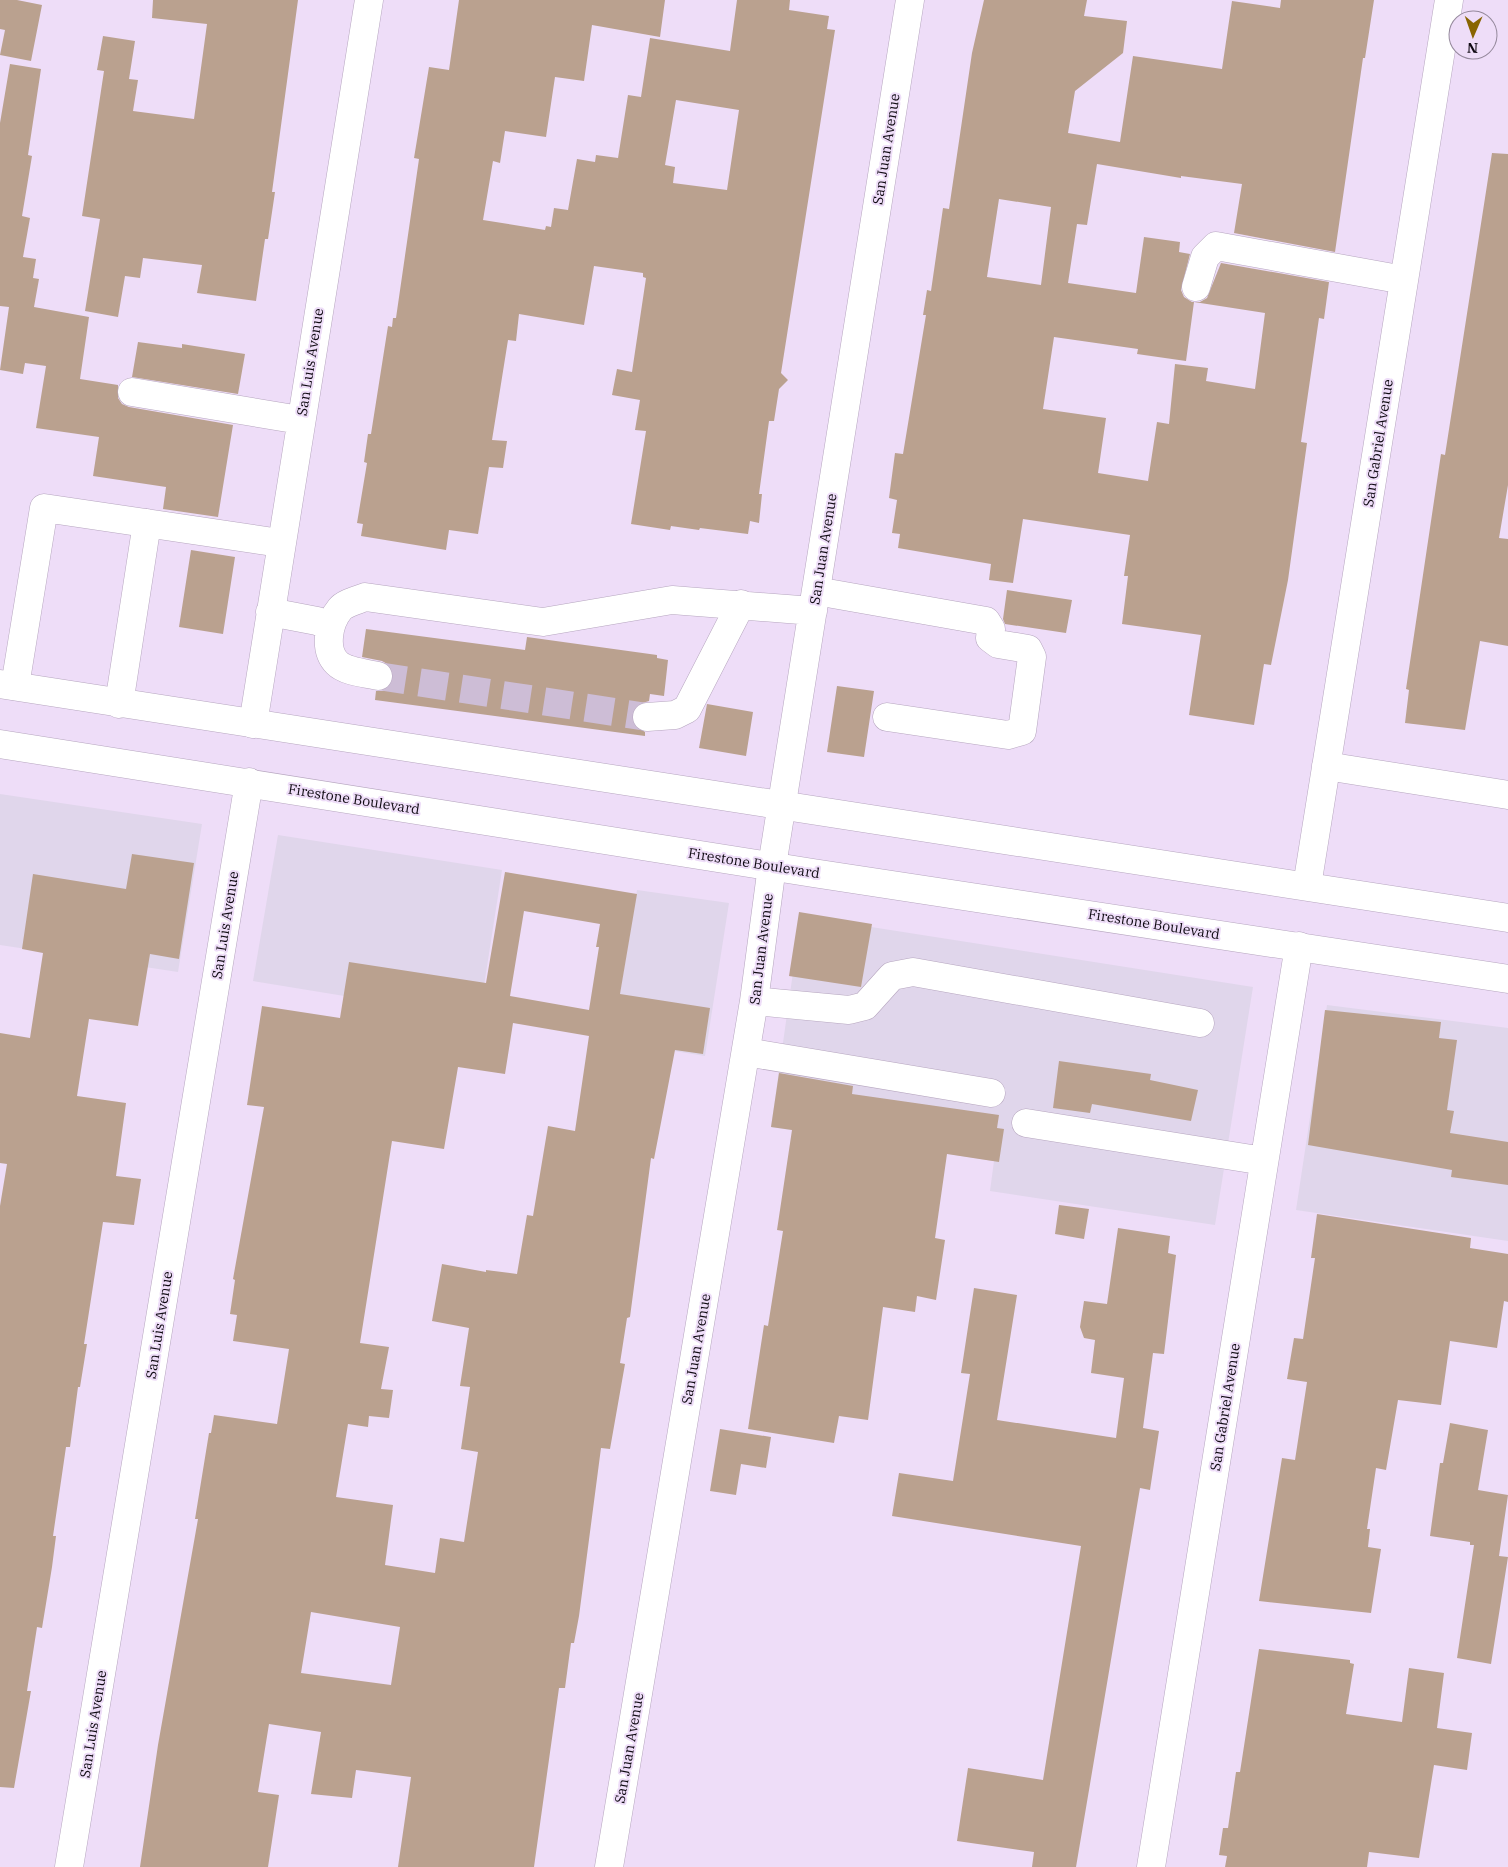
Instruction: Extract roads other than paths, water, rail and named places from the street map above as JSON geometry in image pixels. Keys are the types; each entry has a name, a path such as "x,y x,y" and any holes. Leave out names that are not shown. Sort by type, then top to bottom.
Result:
{"street":[{"name":"San Luis Avenue","path":"253,724 280,544 369,0"},
{"name":"San Juan Avenue","path":"609,1867 746,1052 772,866 910,0"},
{"name":"San Gabriel Avenue","path":"1307,886 1449,0"},
{"path":"1196,287 1204,257 1216,246 1404,280"},
{"path":"132,392 300,420"},
{"path":"280,544 44,508 8,685 119,704 782,804 1508,918"},
{"path":"119,704 148,523"},
{"path":"378,676 351,670 337,663 329,648 331,626 341,607 365,597 543,622 672,600 741,604 814,601 986,621 990,629 990,638 998,644 1028,649 1032,657 1022,731 1008,735 886,717"},
{"path":"647,717 674,715 687,709 741,604"},
{"path":"270,612 317,620 331,626"},
{"name":"Firestone Boulevard","path":"0,744 772,866 1508,979"},
{"path":"1326,766 1508,796"},
{"name":"San Luis Avenue","path":"69,1867 249,782"},
{"name":"San Gabriel Avenue","path":"1151,1867 1299,946"},
{"path":"754,1001 849,1010 865,1006 892,976 913,972 1200,1022"},
{"path":"746,1052 991,1093"},
{"path":"1026,1123 1264,1161"}],"tunnel":[{"path":"378,676 647,717"}]}
